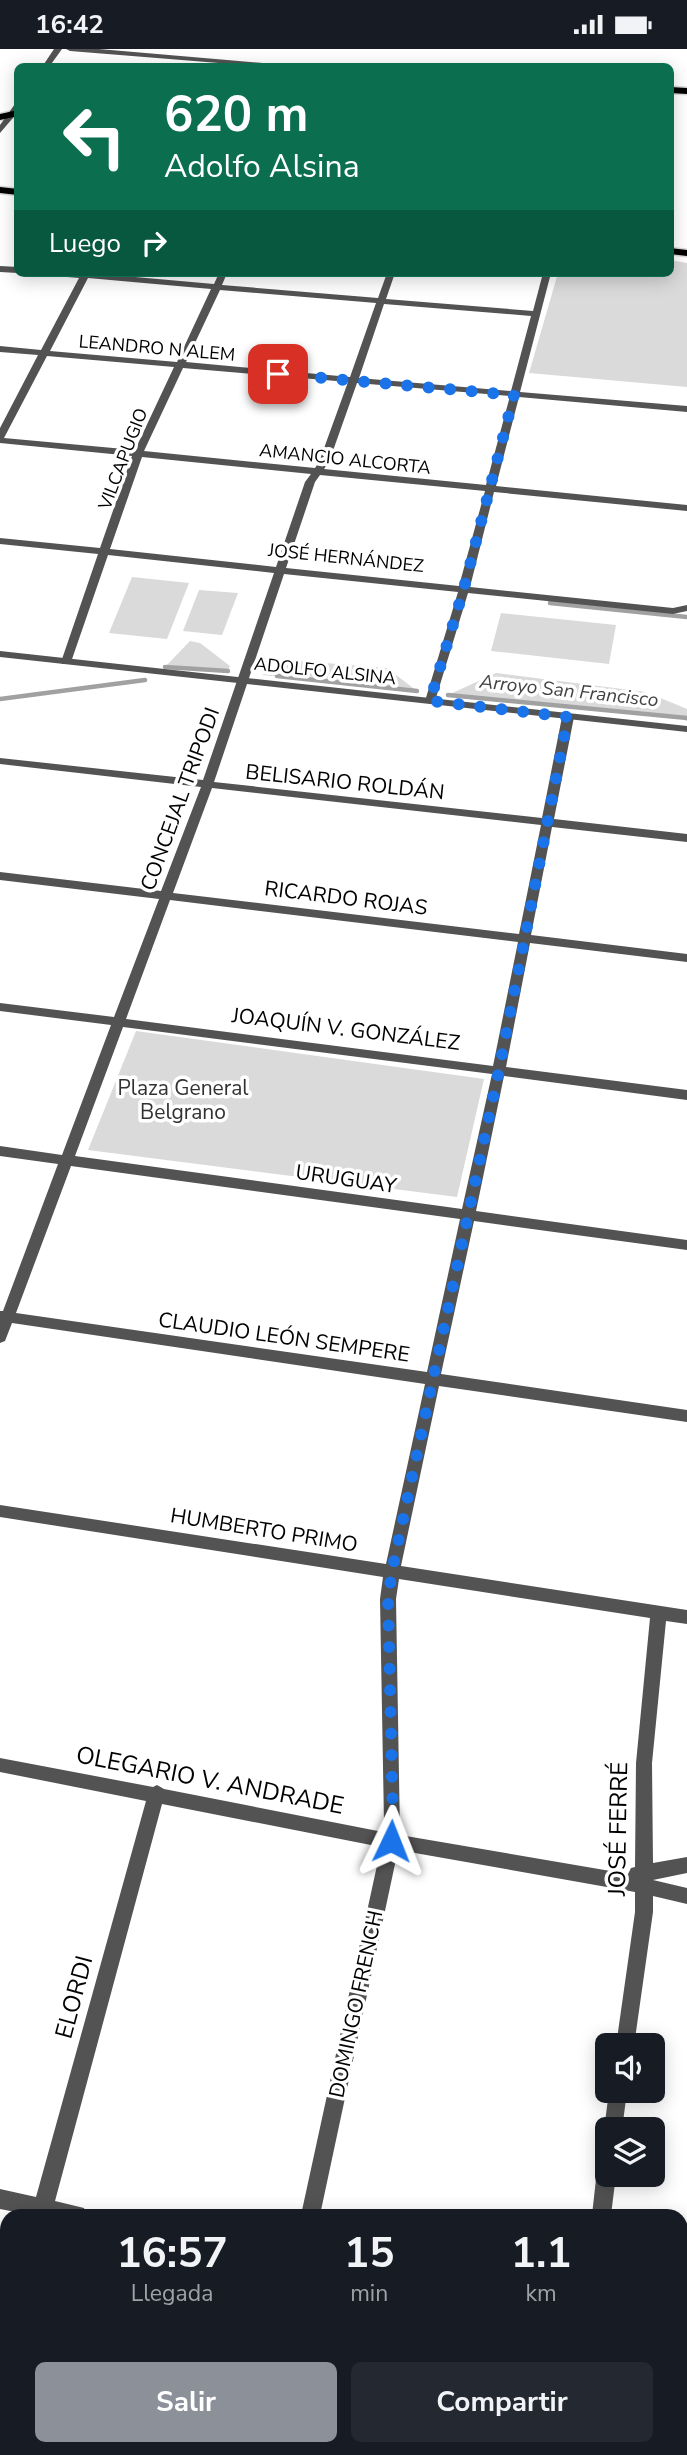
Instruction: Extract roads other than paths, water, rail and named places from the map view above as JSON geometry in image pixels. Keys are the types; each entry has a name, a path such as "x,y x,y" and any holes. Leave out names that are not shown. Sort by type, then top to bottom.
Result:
{"main road":[{"path":"1,125 14,113"}],"street":[{"path":"70,49 254,63"},
{"path":"0,439 83,277"},
{"path":"113,277 535,314"},
{"name":"VILCAPUGIO","path":"66,662 138,454 221,277"},
{"name":"CONCEJAL TRIPODI","path":"0,1337 4,1317 67,1160 207,786 310,482 324,461 390,277"},
{"path":"430,701 464,588 546,277"},
{"name":"LEANDRO N ALEM","path":"0,349 687,409"},
{"name":"AMANCIO ALCORTA","path":"0,439 687,508"},
{"name":"JOSÉ HERNÁNDEZ","path":"0,541 673,611 687,608"},
{"name":"ADOLFO ALSINA","path":"0,654 687,729"},
{"name":"DOMINGO FRENCH","path":"312,2209 391,1841 393,1822 388,1599 392,1571 499,1070 568,717"},
{"name":"BELISARIO ROLDÁN","path":"0,761 687,838"},
{"name":"RICARDO ROJAS","path":"0,876 687,958"},
{"name":"JOAQUÍN V. GONZÁLEZ","path":"0,1007 687,1095"},
{"name":"URUGUAY","path":"0,1151 687,1245"},
{"name":"CLAUDIO LEÓN SEMPERE","path":"4,1317 687,1416"},
{"name":"HUMBERTO PRIMO","path":"0,1511 687,1618"},
{"name":"JOSÉ FERRÉ","path":"627,2033 645,1879 644,1763 659,1613"},
{"name":"OLEGARIO V. ANDRADE","path":"0,1765 157,1793 391,1841 617,1879 645,1879 687,1865"},
{"name":"ELORDI","path":"43,2209 157,1793"},
{"name":"OLEGARIO V. ANDRADE","path":"645,1879 687,1896"},
{"path":"602,2209 605,2187"},
{"path":"0,2199 32,2209"}],"waterway":[{"path":"550,603 687,617"},
{"name":"Arroyo San Francisco","path":"165,667 228,671"},
{"name":"Arroyo San Francisco","path":"277,676 417,691"},
{"name":"Arroyo San Francisco","path":"0,699 145,680"},
{"name":"Arroyo San Francisco","path":"448,695 687,718"}],"park label":[{"name":"Plaza General Belgrano","path":"183,1100"}]}
